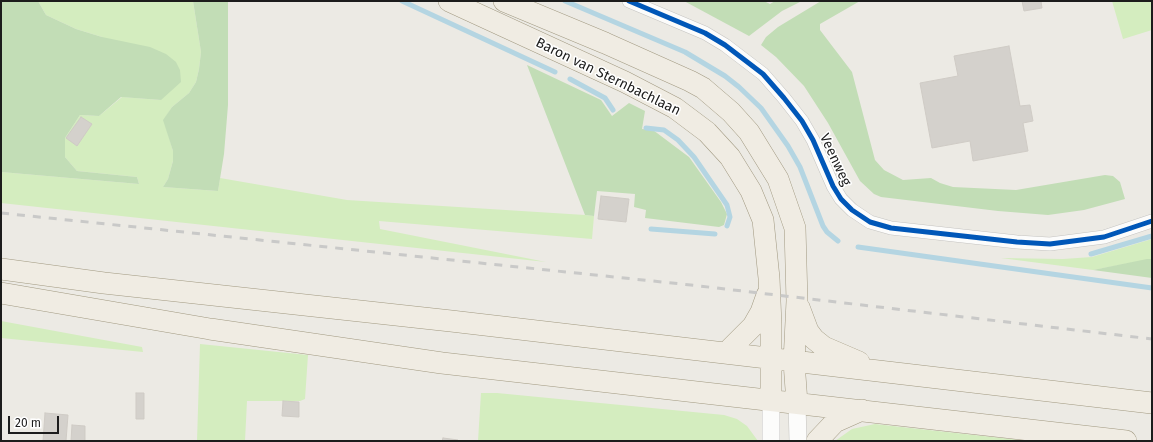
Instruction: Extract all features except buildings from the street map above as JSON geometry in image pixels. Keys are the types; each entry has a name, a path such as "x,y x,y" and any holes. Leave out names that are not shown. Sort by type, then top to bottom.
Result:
{"main road":[{"name":"Baron van Sternbachlaan","path":"449,1 625,82 675,108 707,132 730,157 751,191 763,220 769,289 771,400"},
{"name":"Baron van Sternbachlaan","path":"504,1 677,74 703,88 731,112 749,132 778,179 788,204 796,238 797,301 794,362 798,403"},
{"path":"1,269 104,283 771,358 794,362 1152,403"},
{"path":"726,353 753,326 761,312 769,289"},
{"path":"1,294 210,329 354,351 510,371 1126,441"},
{"path":"797,301 808,331 814,339 824,347 881,371"},
{"path":"817,441 835,422 862,410"}],"street":[{"name":"Veenweg","path":"628,1 705,33 725,45 763,74 802,121 813,140 833,186 841,199 852,210 870,222 891,228 1017,242 1050,244 1104,237 1152,221"},
{"name":"Baron van Sternbachlaan","path":"771,400 771,441"},
{"name":"Baron van Sternbachlaan","path":"798,403 798,441"}],"green space":[{"path":"1,1 38,1 46,15 76,29 102,37 150,47 166,54 176,62 180,70 181,82 161,100 121,97 99,116 80,115 65,138 65,157 77,171 137,177 139,184 1,172"},
{"path":"38,1 193,1 201,52 199,69 196,82 189,93 172,107 164,120 173,151 173,161 168,179 163,187 218,191 220,178 347,200 594,216 592,239 379,221 380,229 546,262 1,203 1,172 139,184 137,177 77,171 65,157 65,138 80,115 99,116 122,97 161,100 102,37 76,29 46,15"},
{"path":"193,1 228,1 228,105 224,154 218,191 163,187 168,179 173,161 173,151 163,120 172,107 189,93 196,82 199,69 201,52"},
{"path":"684,1 764,1 770,4 775,1 802,1 782,11 749,36"},
{"path":"821,1 860,1 820,24 820,30 852,72 875,160 884,170 903,180 931,178 940,183 953,187 1016,190 1105,175 1113,176 1120,182 1125,199 1084,210 1048,215 998,211 881,197 874,194 860,181 828,123 804,86 776,57 761,45 766,37 778,27"},
{"path":"1112,1 1152,1 1152,30 1123,39"},
{"path":"527,65 601,100 612,116 629,103 645,111 642,129 653,130 689,157 721,202 727,214 724,225 719,227 645,218 646,210 634,207 635,194 597,191 594,216 585,215"},
{"path":"1152,239 1152,259 1093,270 1001,258 1063,259 1092,257"},
{"path":"1152,259 1152,278 1093,270"},
{"path":"1,321 142,347 143,352 1,338"},
{"path":"200,344 308,355 305,399 300,401 247,401 245,441 197,441"},
{"path":"481,393 497,393 724,415 737,419 747,426 758,441 478,441"},
{"path":"875,424 1029,441 835,441 852,429"}],"waterway":[{"path":"402,1 555,72"},
{"path":"565,1 685,52 725,76 739,87 761,108 788,146 800,167 823,226 827,232 838,241"},
{"path":"570,79 605,98 613,110"},
{"path":"646,128 664,130 678,140 694,157 727,205 730,217 727,226"},
{"path":"651,229 715,234"},
{"path":"1091,254 1152,236"},
{"path":"858,247 1152,288"}],"railway":[{"path":"1,213 691,285 1152,339"}],"cycle path":[{"path":"629,1 705,33 725,45 763,74 802,121 813,140 833,186 841,199 852,210 870,222 891,228 1017,242 1050,244 1104,237 1152,221"}]}
